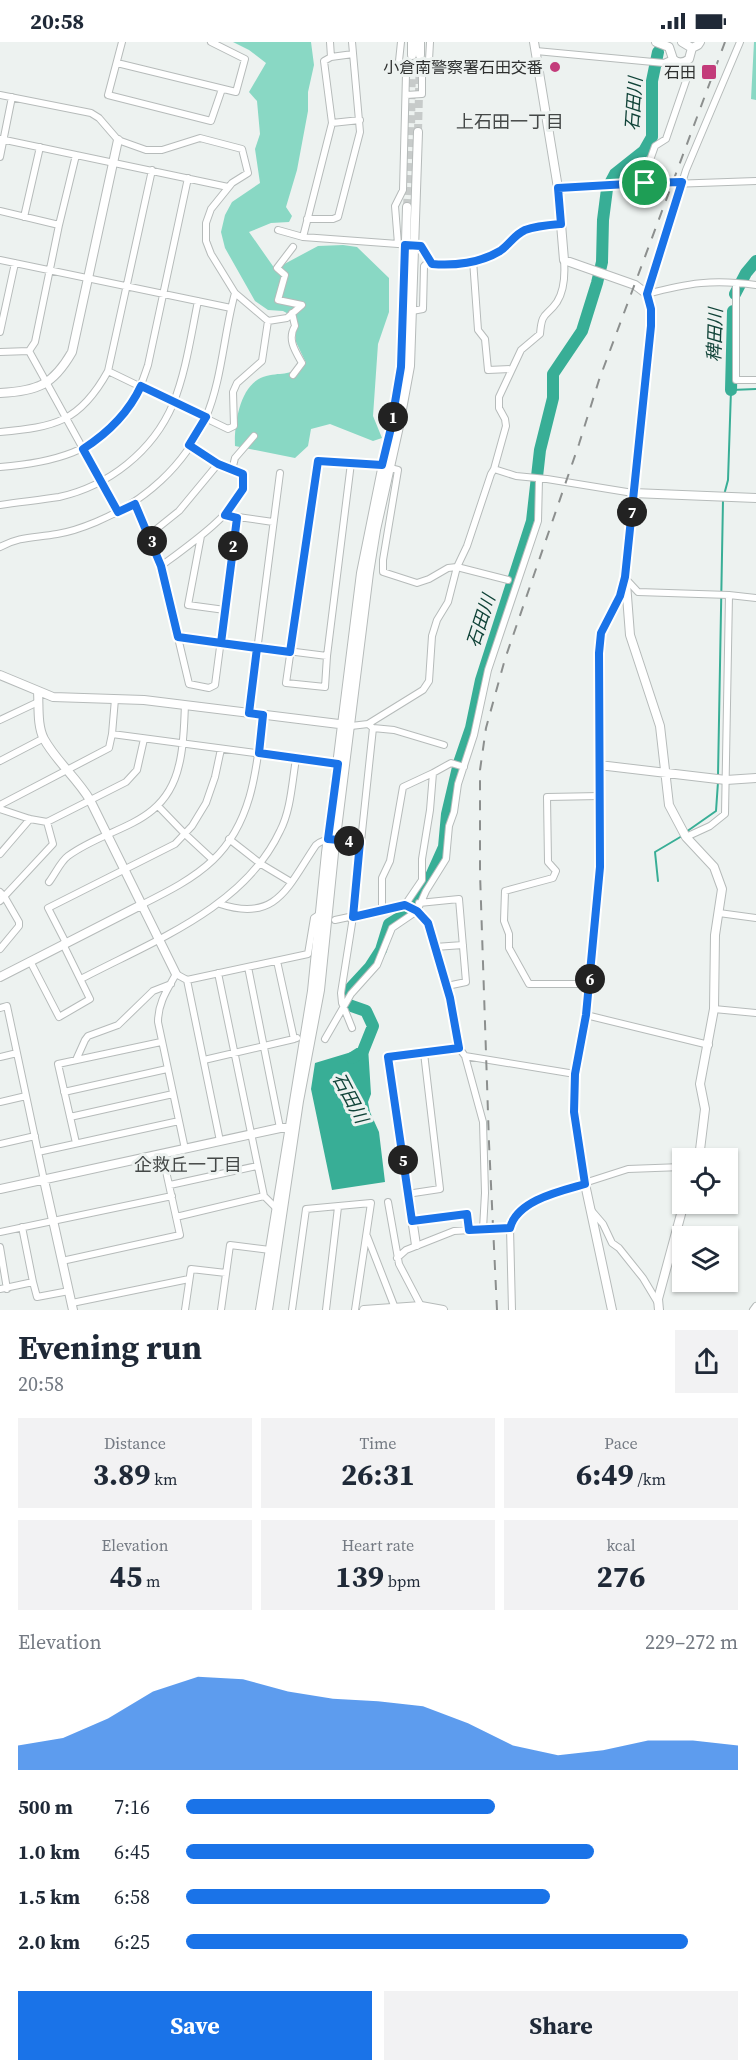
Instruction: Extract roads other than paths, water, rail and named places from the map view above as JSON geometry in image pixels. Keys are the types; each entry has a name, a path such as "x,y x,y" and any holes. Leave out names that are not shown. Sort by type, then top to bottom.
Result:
{"street":[{"path":"122,42 108,95 212,121 222,89"},
{"path":"117,63 236,92 245,59 212,42"},
{"path":"330,42 331,57"},
{"path":"307,219 338,217 360,132 352,42"},
{"path":"386,466 407,385 412,311 406,244 395,206 403,190 406,95 406,74 399,61 400,42"},
{"path":"412,42 416,55 420,42"},
{"path":"406,95 422,94 423,71 429,60 430,42"},
{"path":"656,42 669,47 673,59 678,62 689,59 692,48 700,42"},
{"path":"682,42 692,48"},
{"path":"612,1310 585,1184 574,1112 575,1074 586,1015 600,867 599,653 601,633 620,596 625,577 651,326 651,309 647,294 682,182 740,42"},
{"path":"370,726 423,690 429,681 432,636 436,620 448,603 457,567 467,546 490,474 494,469 506,426 499,408 499,397 521,350 540,334 541,320 559,299 565,276 558,188 535,47 664,63 673,59"},
{"path":"303,237 332,123 324,61 331,57 353,54"},
{"path":"645,183 643,180 655,146 666,138 688,75 684,62"},
{"path":"0,95 91,113 99,118 118,140 146,150 162,150 200,138 242,149 248,173 228,187 211,209 206,223 206,241 211,254 235,293 268,321 286,318 302,305 278,300 285,275 277,268 293,248"},
{"path":"0,157 12,97"},
{"path":"332,123 360,120"},
{"path":"406,244 418,132"},
{"path":"2,139 228,187"},
{"path":"0,393 27,390 47,384 62,369 72,352 118,140"},
{"path":"24,217 40,147"},
{"path":"29,351 35,342 76,155"},
{"path":"0,432 51,426 67,419 98,389 108,371 153,170"},
{"path":"0,467 41,463 83,449 106,434 130,408 148,365 188,178"},
{"path":"558,188 645,183 756,181"},
{"path":"260,1310 299,1039 312,991 320,914 401,367 406,207"},
{"path":"0,211 59,225"},
{"path":"278,230 303,237 421,246 432,264 452,266 499,251 524,231 561,224"},
{"path":"0,260 231,308"},
{"path":"412,311 423,309 424,266 430,260"},
{"path":"473,260 478,330 485,339 488,370 512,369"},
{"path":"564,260 635,285 647,294"},
{"path":"0,332 15,263"},
{"path":"647,294 687,284 720,281 756,285"},
{"path":"736,283 736,380 756,380"},
{"path":"0,547 14,539 59,534 95,523 135,504 174,467 206,417 221,364 235,293"},
{"path":"0,505 61,496 101,482 142,452 159,431 174,402 198,301"},
{"path":"292,313 295,326 291,339 302,363 293,375"},
{"path":"108,371 228,429 234,426 233,392 237,383 262,361 268,321"},
{"path":"0,352 29,351"},
{"path":"29,351 118,512"},
{"path":"232,470 235,458 254,436"},
{"path":"161,566 225,515 243,489 243,474 218,464 189,445"},
{"path":"351,463 325,687 286,683 318,461 351,463 386,466 398,470 383,572 417,583 448,568 457,567 508,580"},
{"path":"149,535 179,511 218,464"},
{"path":"494,469 516,476 633,493 756,498"},
{"path":"249,713 280,473"},
{"path":"325,1039 343,1006 378,965 392,928 417,911 419,903 446,859 449,826 454,812 458,784 474,735 488,670 538,521 539,479"},
{"path":"135,504 161,566 189,684 209,688 215,685 237,518"},
{"path":"225,515 273,522"},
{"path":"201,536 188,605 225,610"},
{"path":"625,577 638,592 756,598"},
{"path":"625,577 630,635 660,726 669,805 686,837 714,867 722,889 716,934 714,1009 700,1084 705,1109 700,1148"},
{"path":"686,837 710,826 725,814 729,595"},
{"path":"178,637 327,656"},
{"path":"0,675 53,697 185,705 370,726 394,729 444,745"},
{"path":"38,692 44,738 80,783 90,800 177,974 187,980 308,954 314,918 320,914"},
{"path":"0,807 109,748 115,699"},
{"path":"0,720 38,702"},
{"path":"49,882 67,856 143,819 158,806 174,781 179,765 185,705"},
{"path":"0,977 182,883 213,860 230,839 244,815 251,796 263,715"},
{"path":"268,1310 280,1220 288,1128 321,980 338,764 347,725"},
{"path":"352,1028 343,1006 341,993 353,917 370,726"},
{"path":"112,734 338,764"},
{"path":"0,761 44,738"},
{"path":"0,807 30,819 47,822 126,782 137,770 144,739"},
{"path":"30,961 59,1017 90,999 48,908 175,844 192,826 206,803 221,749"},
{"path":"81,979 220,904 261,864 281,829 296,759"},
{"path":"382,910 382,878 390,861 403,787 451,763 464,768"},
{"path":"599,765 726,780 756,778"},
{"path":"426,891 422,880 422,859 433,772"},
{"path":"589,984 529,984 509,948 504,921 505,891 553,878 556,871 548,862 547,797 600,796"},
{"path":"158,806 213,860"},
{"path":"0,854 30,819"},
{"path":"0,949 19,926 19,921 1,897 53,844 47,822"},
{"path":"230,839 261,864 291,882"},
{"path":"220,904 245,910 269,905 279,898 321,840 360,842"},
{"path":"405,905 422,880"},
{"path":"419,903 459,899 466,982 447,986"},
{"path":"335,920 405,905 417,911 428,923 447,986 459,1048 465,1056 483,1122 485,1229"},
{"path":"718,913 756,918"},
{"path":"435,947 463,945"},
{"path":"277,961 299,1039"},
{"path":"248,967 264,1046 288,1128"},
{"path":"218,973 264,1196 276,1208"},
{"path":"177,974 166,990 158,1011 161,1042 185,1149"},
{"path":"187,980 220,1141"},
{"path":"76,1060 88,1036 118,1025 153,991 171,984"},
{"path":"0,1008 7,1006 72,1306 189,1279"},
{"path":"714,1009 756,1013"},
{"path":"586,1015 709,1045"},
{"path":"204,1060 299,1039"},
{"path":"76,1143 58,1064 161,1042"},
{"path":"416,1245 388,1057 459,1048"},
{"path":"0,1057 17,1053"},
{"path":"407,1194 440,1189 424,1053"},
{"path":"465,1056 575,1074"},
{"path":"64,1092 167,1069"},
{"path":"70,1117 173,1094"},
{"path":"0,1101 26,1096"},
{"path":"38,1152 179,1121"},
{"path":"0,1189 288,1128"},
{"path":"0,1144 35,1136"},
{"path":"62,1261 180,1235 162,1153"},
{"path":"170,1185 257,1166"},
{"path":"512,1310 510,1228 512,1219 516,1215 547,1195 628,1169 672,1167"},
{"path":"0,1232 172,1196"},
{"path":"176,1217 264,1196"},
{"path":"388,1202 397,1258 421,1306"},
{"path":"292,1310 306,1209 371,1203 355,1310"},
{"path":"326,1310 338,1207"},
{"path":"591,1209 603,1224 612,1243 619,1248 643,1278 659,1306"},
{"path":"412,1221 467,1214 469,1230"},
{"path":"659,1306 680,1214"},
{"path":"22,1227 37,1298 69,1291"},
{"path":"397,1258 416,1245 454,1231 510,1228"},
{"path":"366,1236 395,1308"},
{"path":"221,1310 230,1245 270,1250"},
{"path":"0,1247 4,1289 33,1282"},
{"path":"185,1310 191,1269 226,1273"},
{"path":"364,1310 421,1306 443,1310"},
{"path":"753,1310 756,1306"}],"water":[{"path":"368,1047 371,1094 368,1102 379,1132 385,1182 332,1190 311,1089 315,1063"}],"waterway":[{"name":"石田川","path":"352,1058 363,1051 373,1026 366,1011 346,1004 346,993 370,967 381,950 389,924 407,913 431,876 444,847 447,814 459,763 471,728 481,680 532,521 540,450 553,398 553,374 582,331 597,283 602,262 603,220 607,189 615,174 644,151 652,137 652,81 658,52"},
{"name":"稗田川","path":"735,294 746,273 756,261"},
{"name":"稗田川","path":"731,390 733,311"},
{"path":"724,495 728,480 731,390 756,389"},
{"path":"718,776 723,500"},
{"path":"686,832 716,811 718,782"},
{"path":"658,881 655,852 682,836"}],"tunnel":[{"path":"407,207 412,55"},
{"path":"418,132 420,55"}],"railway":[{"path":"497,1310 480,873 480,770 486,728 505,659 599,380 725,42"}],"place":[{"name":"小倉南警察署石田交番","path":"555,67"},
{"name":"石田","path":"709,72"}],"district":[{"name":"上石田一丁目","path":"510,122"},
{"name":"企救丘一丁目","path":"188,1165"}]}
